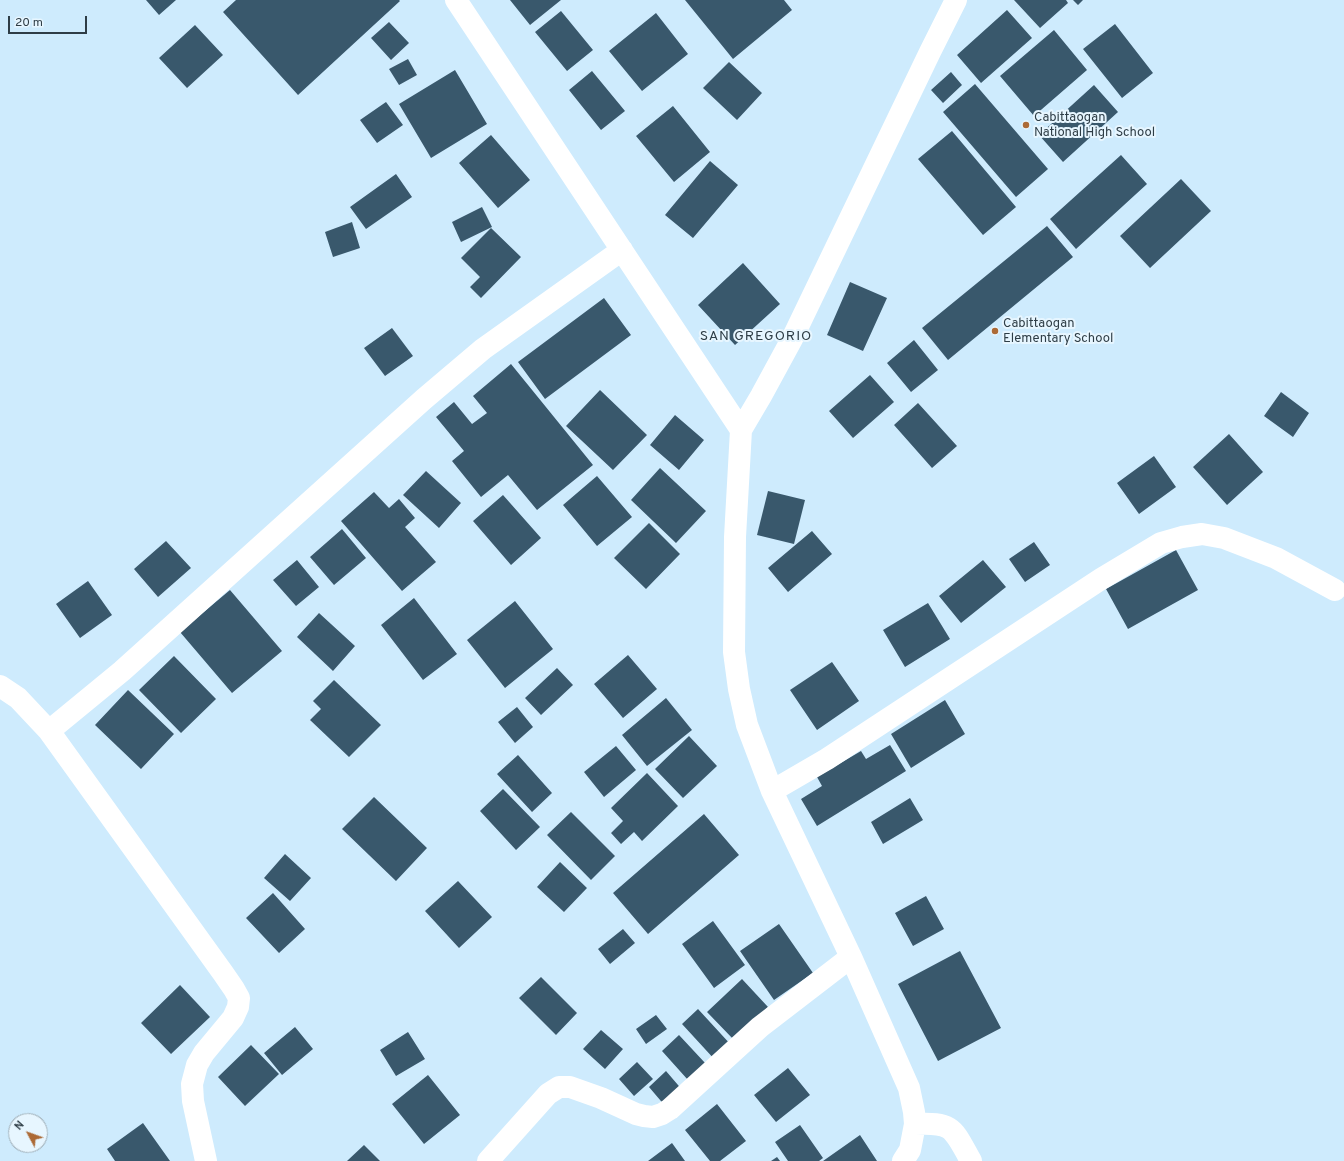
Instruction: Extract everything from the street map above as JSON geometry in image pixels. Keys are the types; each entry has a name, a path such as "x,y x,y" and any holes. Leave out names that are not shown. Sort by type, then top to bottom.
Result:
{"street":[{"path":"456,0 741,430"},
{"path":"904,1161 910,1150 915,1124 909,1088 851,958 772,791 747,725 739,689 734,652 735,536 741,430 792,338 956,0"},
{"path":"49,731 122,671 424,399 483,349 622,250"},
{"path":"772,791 827,759 1101,578 1162,543 1182,536 1202,534 1224,538 1276,558 1335,590"},
{"path":"0,686 18,698 49,731 223,973 234,989 238,998 238,1007 233,1018 204,1053 197,1065 192,1084 193,1101 206,1161"},
{"path":"488,1161 518,1130 544,1098 559,1087 570,1087 601,1098 636,1114 653,1116 662,1114 670,1109 760,1027 851,958"},
{"path":"915,1124 942,1124 949,1128 955,1133 971,1161"}],"building":[{"path":"146,0 176,0 159,15"},
{"path":"236,0 400,1 298,95 223,12"},
{"path":"510,0 561,0 530,25"},
{"path":"685,0 784,0 792,10 733,59"},
{"path":"1014,0 1066,0 1068,3 1040,28"},
{"path":"1073,0 1083,0 1078,5"},
{"path":"1007,10 1032,38 981,83 957,55"},
{"path":"561,11 593,50 567,71 535,32"},
{"path":"656,13 688,54 642,91 609,51"},
{"path":"389,22 409,43 391,60 371,38"},
{"path":"1115,24 1153,73 1122,98 1083,49"},
{"path":"195,25 223,55 187,88 159,58"},
{"path":"1054,30 1087,70 1034,116 1000,76"},
{"path":"408,59 417,75 399,85 389,69"},
{"path":"729,62 762,93 737,120 703,88"},
{"path":"455,70 487,124 431,158 399,104"},
{"path":"592,71 625,111 601,130 569,90"},
{"path":"951,72 962,85 943,103 931,90"},
{"path":"975,84 1048,169 1016,197 943,112"},
{"path":"1094,85 1118,112 1063,162 1039,135"},
{"path":"386,102 403,125 377,143 360,120"},
{"path":"673,106 710,152 674,182 636,136"},
{"path":"952,131 1016,207 983,235 918,159"},
{"path":"491,135 530,180 498,208 459,163"},
{"path":"1121,155 1147,184 1076,249 1050,219"},
{"path":"710,161 738,185 693,238 665,215"},
{"path":"396,174 412,197 366,229 350,207"},
{"path":"1181,179 1211,211 1150,268 1120,236"},
{"path":"482,207 492,227 461,242 452,222"},
{"path":"352,222 360,248 333,257 325,232"},
{"path":"1047,226 1073,257 948,360 922,328"},
{"path":"491,228 521,257 481,298 470,287 480,277 461,258"},
{"path":"743,263 780,304 735,345 698,305"},
{"path":"850,282 887,298 863,351 827,335"},
{"path":"604,298 631,335 545,399 518,362"},
{"path":"392,328 413,356 385,376 364,348"},
{"path":"914,340 938,370 911,392 887,363"},
{"path":"511,364 593,465 537,510 508,475 481,497 452,461 464,451 436,417 454,402 472,424 487,413 473,396"},
{"path":"870,375 894,402 853,438 829,411"},
{"path":"600,390 647,435 613,470 566,426"},
{"path":"1281,392 1309,413 1293,437 1264,416"},
{"path":"918,403 957,446 932,468 894,425"},
{"path":"675,415 704,440 679,470 650,445"},
{"path":"1229,434 1263,472 1227,505 1193,467"},
{"path":"1154,456 1176,487 1139,514 1117,483"},
{"path":"660,468 706,511 676,543 631,500"},
{"path":"426,471 461,503 439,528 403,495"},
{"path":"597,476 632,517 597,546 563,505"},
{"path":"768,491 805,500 794,544 757,535"},
{"path":"374,492 389,508 399,499 415,518 405,527 436,562 402,591 341,521"},
{"path":"503,495 541,538 511,565 473,521"},
{"path":"649,523 680,554 646,589 614,558"},
{"path":"342,529 366,558 334,585 310,557"},
{"path":"812,531 832,554 788,592 768,568"},
{"path":"166,541 191,568 158,597 134,569"},
{"path":"1034,542 1050,565 1025,582 1009,559"},
{"path":"1176,550 1198,590 1128,629 1106,589"},
{"path":"297,560 319,587 296,606 273,580"},
{"path":"983,560 1006,587 961,623 939,596"},
{"path":"88,581 112,615 80,638 56,604"},
{"path":"230,590 282,651 232,693 180,632"},
{"path":"414,598 457,654 423,680 381,625"},
{"path":"515,601 553,649 505,688 467,640"},
{"path":"928,603 950,639 905,667 883,630"},
{"path":"319,613 355,646 333,671 297,637"},
{"path":"628,655 657,689 623,718 594,684"},
{"path":"174,656 216,699 181,733 139,690"},
{"path":"832,662 859,701 817,730 790,690"},
{"path":"557,668 573,685 541,715 525,698"},
{"path":"334,680 381,725 349,757 310,720 321,709 313,701"},
{"path":"128,690 174,734 141,769 95,725"},
{"path":"666,698 692,730 647,766 622,735"},
{"path":"945,700 965,734 911,768 891,734"},
{"path":"517,707 533,727 515,743 498,722"},
{"path":"689,736 717,766 683,798 655,769"},
{"path":"890,745 906,771 817,826 801,799 822,786 817,777 861,751 866,759"},
{"path":"616,746 636,770 604,797 584,772"},
{"path":"518,755 552,793 532,812 497,774"},
{"path":"647,773 678,806 642,841 634,832 621,844 611,833 623,821 611,808"},
{"path":"503,789 540,827 516,850 480,811"},
{"path":"374,797 427,848 396,881 342,829"},
{"path":"910,798 923,820 883,844 871,822"},
{"path":"571,812 615,856 591,880 547,835"},
{"path":"704,814 739,855 648,934 613,893"},
{"path":"285,854 311,878 290,901 264,878"},
{"path":"560,862 587,888 564,912 537,887"},
{"path":"458,881 492,917 459,948 425,911"},
{"path":"273,893 305,929 279,953 246,918"},
{"path":"926,896 944,929 913,946 895,913"},
{"path":"713,921 745,965 714,988 682,944"},
{"path":"779,924 813,973 774,1000 740,951"},
{"path":"623,929 635,943 610,964 598,949"},
{"path":"960,951 1001,1028 938,1061 898,984"},
{"path":"541,977 577,1013 556,1035 519,998"},
{"path":"742,979 768,1007 734,1040 707,1012"},
{"path":"180,985 210,1017 171,1054 141,1023"},
{"path":"698,1009 732,1046 716,1061 682,1024"},
{"path":"656,1015 667,1029 646,1044 636,1029"},
{"path":"295,1027 313,1049 282,1075 264,1053"},
{"path":"601,1030 623,1049 605,1069 583,1049"},
{"path":"408,1032 425,1059 396,1076 380,1050"},
{"path":"679,1035 706,1064 688,1080 662,1051"},
{"path":"251,1045 279,1074 245,1106 218,1077"},
{"path":"637,1062 653,1079 634,1096 619,1079"},
{"path":"788,1068 810,1095 776,1122 754,1095"},
{"path":"666,1071 684,1092 666,1107 649,1087"},
{"path":"428,1075 460,1115 424,1144 392,1104"},
{"path":"717,1104 746,1141 720,1161 710,1161 685,1130"},
{"path":"143,1123 170,1161 115,1161 107,1149"},
{"path":"800,1125 823,1158 819,1161 788,1161 775,1142"},
{"path":"860,1135 877,1161 823,1161"},
{"path":"672,1143 685,1161 648,1161"},
{"path":"364,1145 380,1161 347,1161"},
{"path":"777,1157 780,1161 771,1161"}],"place":[{"name":"Cabittaogan National High School","path":"1026,125"},
{"name":"Cabittaogan Elementary School","path":"995,331"}],"district":[{"name":"SAN GREGORIO","path":"756,337"}]}
